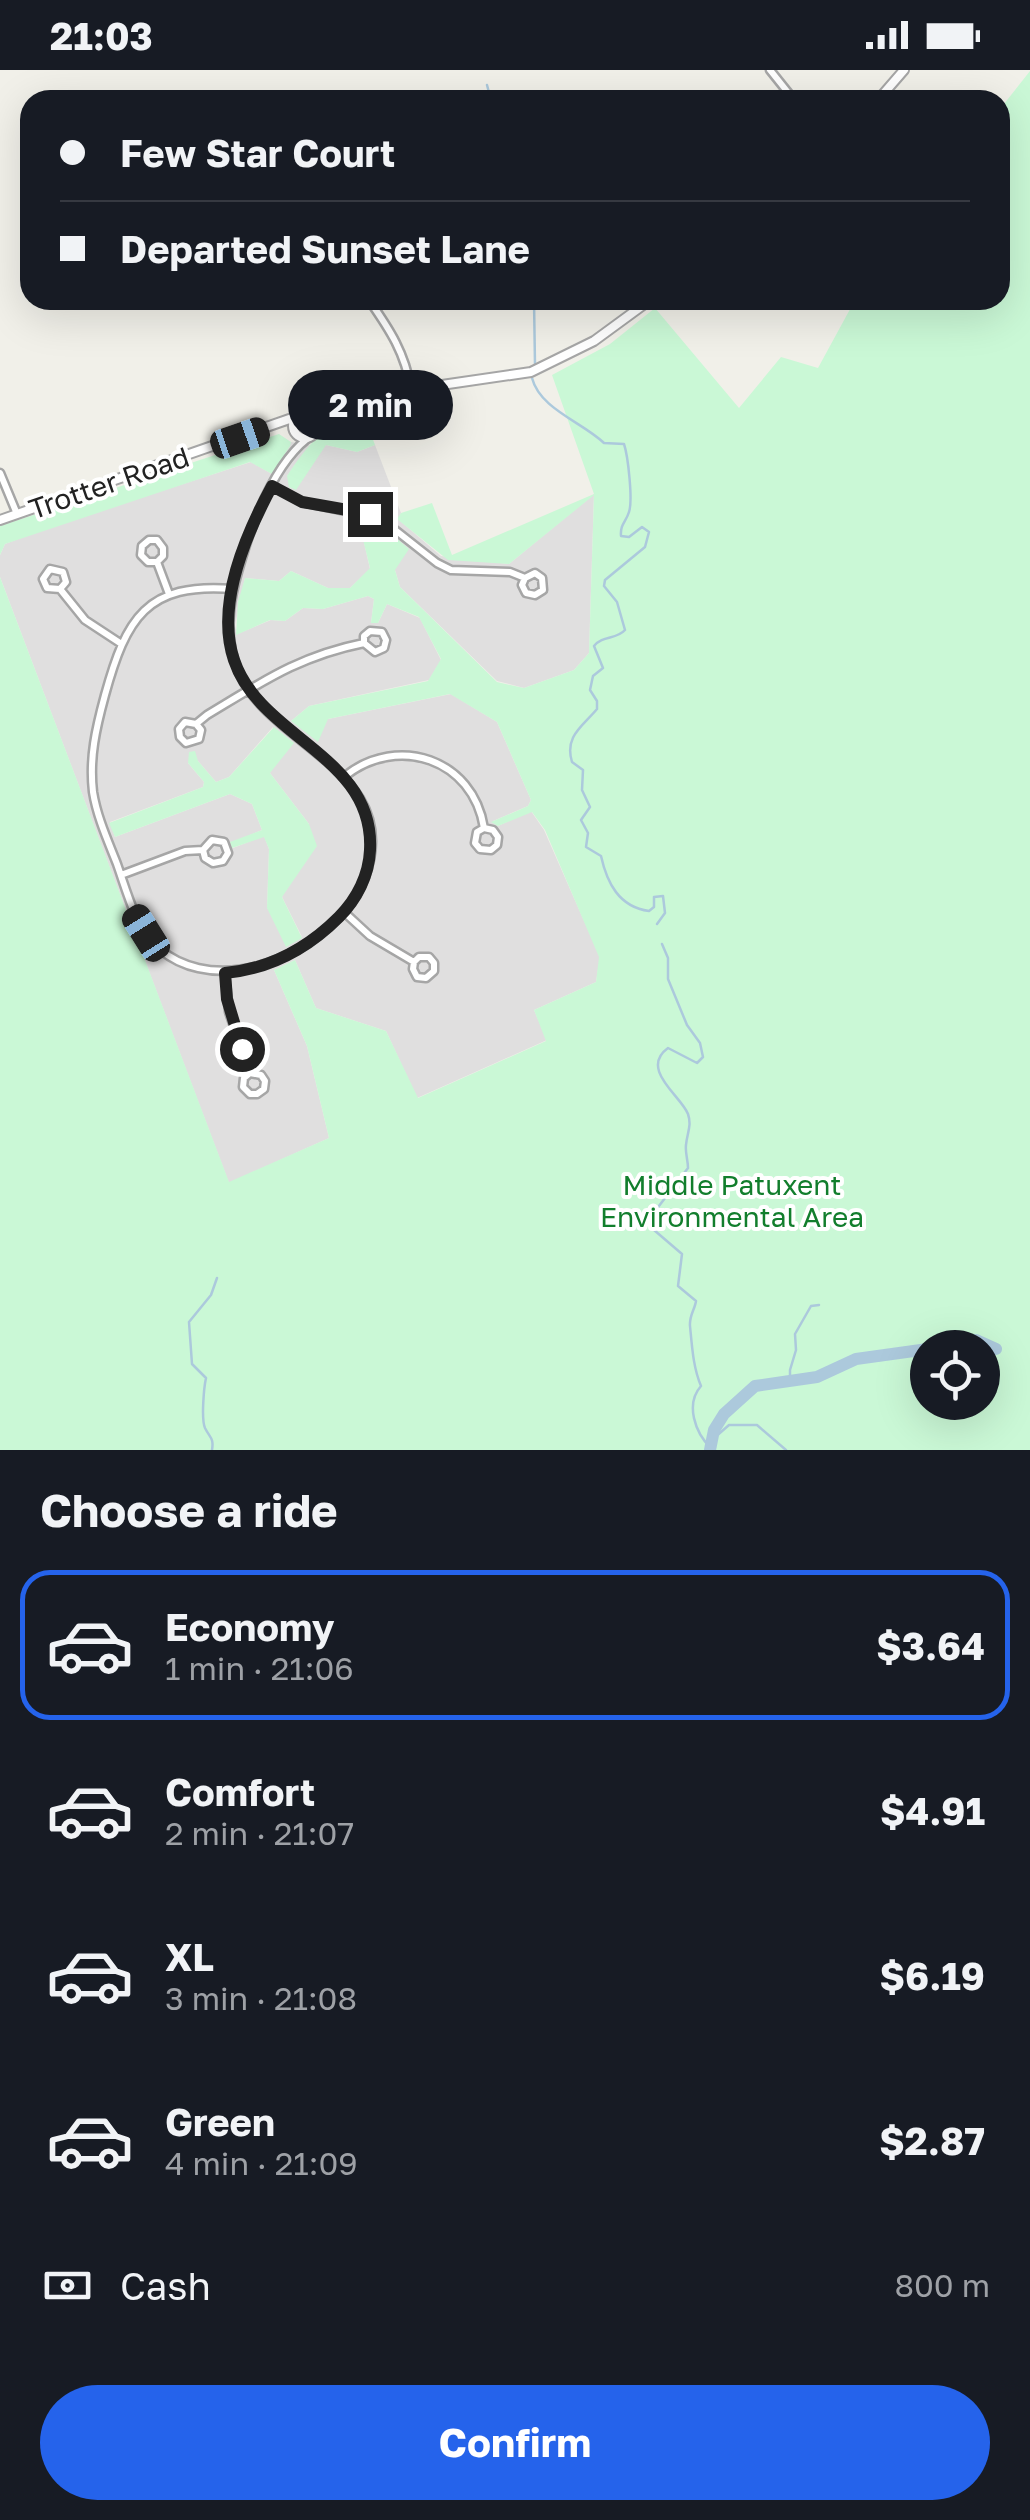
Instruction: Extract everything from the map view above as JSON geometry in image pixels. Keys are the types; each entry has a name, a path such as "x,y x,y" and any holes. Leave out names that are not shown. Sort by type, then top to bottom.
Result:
{"street":[{"path":"770,70 786,90"},
{"path":"887,90 904,70"},
{"path":"376,310 399,343 411,389"},
{"name":"Trotter Road","path":"0,520 302,415 380,394 495,380 545,367 594,341 636,310"},
{"path":"233,589 197,588 169,594 144,611 120,642 96,728 92,772 97,809 135,915 164,952 186,965 225,973 260,966 292,953 318,936 344,912 365,877 370,840 362,804 345,776 266,710 248,690 230,643 228,617 250,532 272,486 292,454 331,408"},
{"path":"292,454 292,423 302,415 313,417 317,428"},
{"path":"274,426 308,439"},
{"path":"0,473 17,514"},
{"path":"272,486 302,502 380,518 444,567 510,572 524,578"},
{"path":"157,562 169,594"},
{"path":"60,589 85,620 120,642"},
{"path":"196,724 284,668 309,657 364,644"},
{"path":"345,776 365,762 390,755 430,760 462,781 476,801 484,828"},
{"path":"121,875 185,850 203,850"},
{"path":"344,912 370,936 414,962"},
{"path":"225,973 230,1012 250,1073"}],"shaded area":[{"path":"291,442 310,445 287,476 326,445 357,452 375,445 401,513 398,519 441,556 509,564 594,494 589,653 574,670 524,688 497,681 400,587 395,570 359,520 370,569 350,588 328,588 291,571 279,581 245,578 235,625 237,634 271,620 285,621 303,608 323,609 368,596 374,599 371,623 378,623 387,604 420,618 441,660 429,680 309,706 291,721 328,719 451,694 497,722 531,800 528,806 493,821 498,826 531,811 544,830 600,957 596,982 534,1010 547,1040 417,1098 386,1031 316,1008 295,960 274,970 307,1046 329,1138 229,1183 0,577 0,555 5,544 44,529 251,462 272,474","holes":["273,727 270,773 309,824 282,897 302,937 267,908 269,849 264,836 233,848 231,843 262,830 252,804 230,794 115,837 110,822 203,787 204,782 188,763 198,761 216,782 229,777"]}],"green space":[{"name":"Middle Patuxent Environmental Area","path":"1030,71 1030,1450 0,1450 0,577 229,1182 329,1138 307,1046 274,970 295,960 316,1008 386,1031 418,1098 546,1041 534,1010 596,982 599,957 545,830 532,812 498,826 491,822 528,806 531,800 497,722 450,694 328,719 318,742 291,721 309,706 428,681 441,659 419,617 387,604 378,623 371,623 374,599 368,596 323,609 303,608 285,621 270,620 236,635 238,602 245,578 279,581 291,571 328,588 350,588 370,568 358,519 385,531 409,549 395,570 400,587 497,682 524,688 574,670 589,653 594,495 509,564 448,560 397,519 401,513 432,503 452,555 594,494 552,375 610,344 652,310 657,310 739,408 781,357 818,368 850,310 1010,310 1010,96"},
{"path":"361,408 375,445 357,452 326,445 296,490 289,487 287,476 310,445 338,420"},
{"path":"279,434 291,442 272,474 250,462 5,544 0,555 0,526"},
{"path":"274,727 294,743 270,773 309,824 317,846 282,897 302,938 286,947 267,908 269,849 264,837 232,848 230,842 262,830 252,804 230,794 115,837 109,823 203,787 204,782 188,763 189,752 195,751 198,761 216,782 229,777"}],"waterway":[{"path":"487,85 488,90"},
{"path":"534,310 535,365"},
{"path":"532,378 536,389 563,414 604,443 624,444 630,498 621,536 629,537 642,527 649,532 645,547 605,580 604,586 617,602 625,630 594,646 603,668 593,676 590,690 597,709 576,732 570,753 572,762 583,770 582,790 590,807 581,820 588,833 586,847 601,856 611,884 630,905 649,911 654,907 654,897 663,896 665,913 657,924"},
{"path":"662,944 668,958 668,979 703,1057 697,1063 668,1048 660,1056 658,1065 664,1082 688,1114 688,1168 649,1219 654,1230 682,1254 678,1286 696,1301 690,1326 701,1386 693,1410 700,1435 711,1448"},
{"path":"212,1450 203,1418 206,1378 192,1364 189,1322 211,1295 217,1278"},
{"path":"790,1383 795,1334 811,1306 819,1305"},
{"path":"710,1450 714,1430 724,1414 755,1386 817,1377 856,1359 910,1352"},
{"path":"713,1439 729,1425 757,1425 786,1450"}],"route":[{"path":"242,1049 227,999 225,973 282,958 326,929 360,889 368,865 370,840 362,804 345,776 257,702 240,677 228,629 233,589 250,532 272,486 302,502 370,514"}]}
